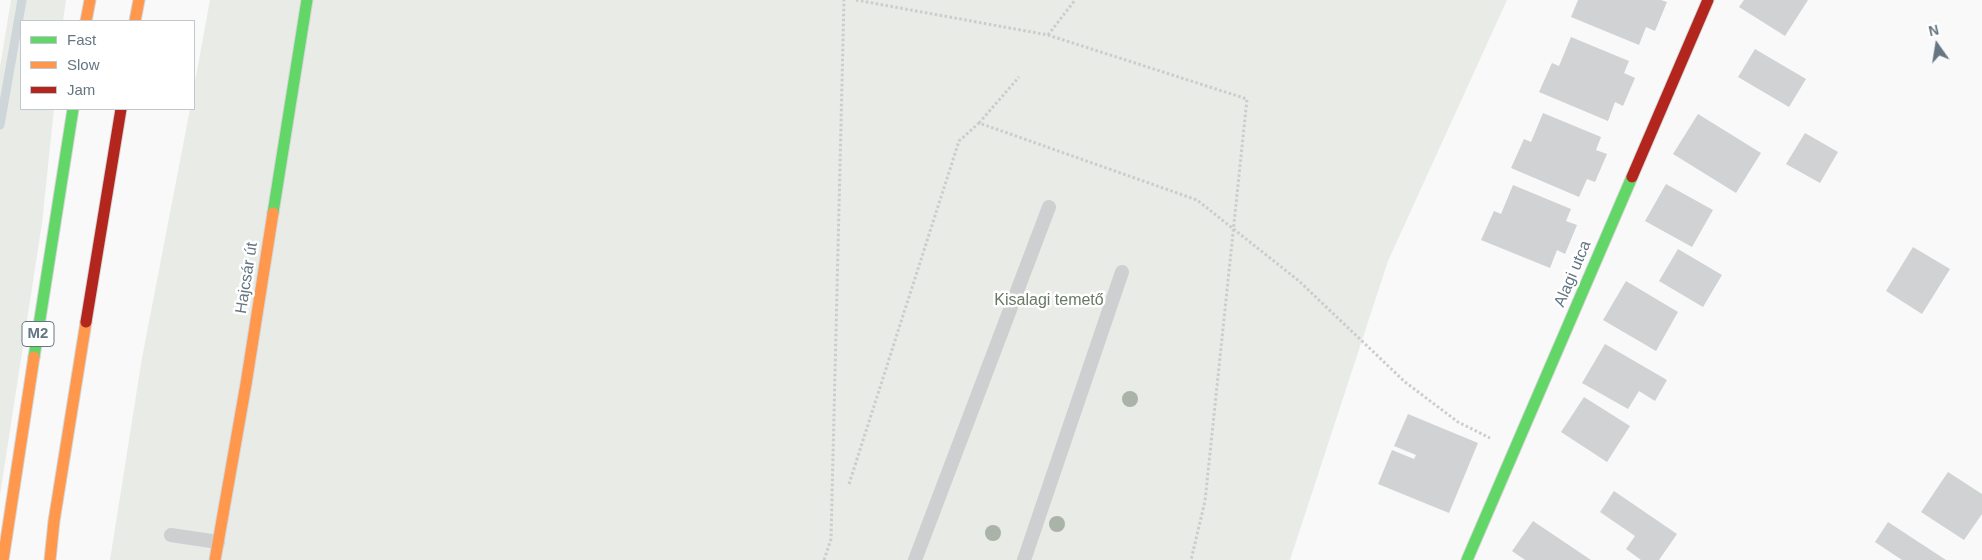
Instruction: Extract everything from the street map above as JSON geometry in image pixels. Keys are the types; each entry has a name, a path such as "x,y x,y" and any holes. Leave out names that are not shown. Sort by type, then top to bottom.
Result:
{"main road":[{"path":"86,20 90,0"},
{"path":"135,20 139,0"},
{"name":"Hajcsár út","path":"215,560 246,384 307,0"},
{"name":"Alagi utca","path":"1467,560 1708,0"},
{"name":"M2","path":"3,560 73,110"},
{"path":"50,560 54,521 121,110"}],"lane":[{"path":"915,560 1049,207"},
{"path":"1024,560 1122,272"},
{"path":"171,535 218,542"}],"path":[{"path":"824,560 831,539 844,0"},
{"path":"856,0 1048,35 1247,99 1204,501 1191,560"},
{"path":"1048,35 1076,0"},
{"path":"848,484 959,141 979,123 1019,77"},
{"path":"979,123 1197,200 1299,281 1405,382 1458,422 1514,451"}],"green space":[{"path":"11,0 66,0 63,20 20,20 20,110 54,110 42,223 0,495 0,67"},
{"name":"Kisalagi temető","path":"210,0 1507,0 1388,261 1290,560 110,560 142,358 190,110 195,110 195,82"}],"building":[{"path":"1578,0 1661,0 1667,2 1655,31 1646,27 1639,45 1571,17"},
{"path":"1744,0 1808,0 1785,36 1739,7"},
{"path":"1571,37 1629,61 1624,73 1635,78 1623,106 1615,102 1608,121 1539,92 1552,63 1559,66"},
{"path":"1755,49 1806,79 1789,107 1738,77"},
{"path":"1543,113 1601,137 1596,150 1607,154 1595,182 1587,179 1579,197 1511,168 1524,139 1531,142"},
{"path":"1698,114 1761,153 1736,193 1673,154"},
{"path":"1805,133 1838,152 1820,183 1786,164"},
{"path":"1666,184 1713,210 1692,247 1645,221"},
{"path":"1513,185 1571,209 1566,221 1577,225 1565,254 1557,250 1550,268 1481,240 1494,211 1501,214"},
{"path":"1913,247 1950,269 1922,314 1886,291"},
{"path":"1678,249 1722,275 1703,307 1659,281"},
{"path":"1626,281 1678,312 1656,351 1603,320"},
{"path":"1605,344 1667,380 1655,401 1639,391 1628,409 1582,383"},
{"path":"1584,397 1630,426 1607,462 1561,432"},
{"path":"1408,414 1478,443 1449,513 1378,484 1392,450 1414,459 1416,455 1394,446"},
{"path":"1948,472 1982,494 1982,514 1964,540 1921,512"},
{"path":"1614,491 1677,534 1659,560 1641,560 1626,549 1635,536 1600,512"},
{"path":"1533,521 1591,560 1525,560 1512,551"},
{"path":"1888,522 1946,560 1902,560 1875,542"}],"waterway":[{"path":"0,125 22,0"}],"traffic: fast":[{"path":"273,213 307,0"},
{"path":"34,357 73,110"},
{"path":"1467,560 1632,177"}],"traffic: slow":[{"path":"86,20 90,0"},
{"path":"135,20 139,0"},
{"path":"215,560 246,384 273,213"},
{"path":"50,560 54,521 86,322"},
{"path":"3,560 34,357"}],"traffic: jam":[{"path":"1632,177 1708,0"},
{"path":"86,322 121,110"}]}
